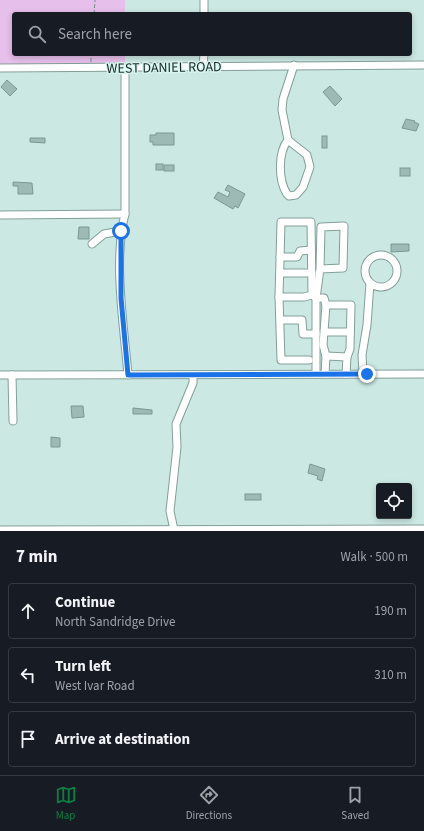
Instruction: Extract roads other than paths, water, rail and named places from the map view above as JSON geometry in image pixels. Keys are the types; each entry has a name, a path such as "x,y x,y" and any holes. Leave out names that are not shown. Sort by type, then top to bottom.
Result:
{"street":[{"path":"204,0 204,12"},
{"path":"204,56 204,66"},
{"path":"288,140 307,155 310,167 303,187 296,195 293,196 287,194 283,183 282,151 288,140 282,110 283,99 294,65"},
{"name":"WEST DANIEL ROAD","path":"0,68 424,65"},
{"path":"125,68 125,214 121,231 121,298 128,375"},
{"path":"0,215 125,214"},
{"path":"281,374 279,297 281,222 310,222 316,334 316,374"},
{"path":"314,297 320,269 321,227 344,226 343,268 320,269"},
{"path":"92,244 104,234 121,231"},
{"path":"280,257 297,256 300,251 311,250"},
{"path":"363,374 362,354 367,325 370,283 365,271 369,262 377,256 382,255 392,259 397,268 397,274 392,283 382,287 370,283"},
{"path":"280,273 312,273"},
{"path":"279,297 324,298 326,305 323,345 326,356 325,374"},
{"path":"326,305 350,305 350,349 347,357 346,374"},
{"path":"280,320 302,320 303,334 316,334"},
{"path":"324,332 350,332"},
{"path":"326,356 347,357"},
{"path":"281,360 309,360"},
{"path":"0,376 424,374"},
{"path":"12,375 13,421"},
{"path":"174,530 170,511 177,448 176,424 193,383 193,375"},
{"path":"0,530 424,529"}]}
